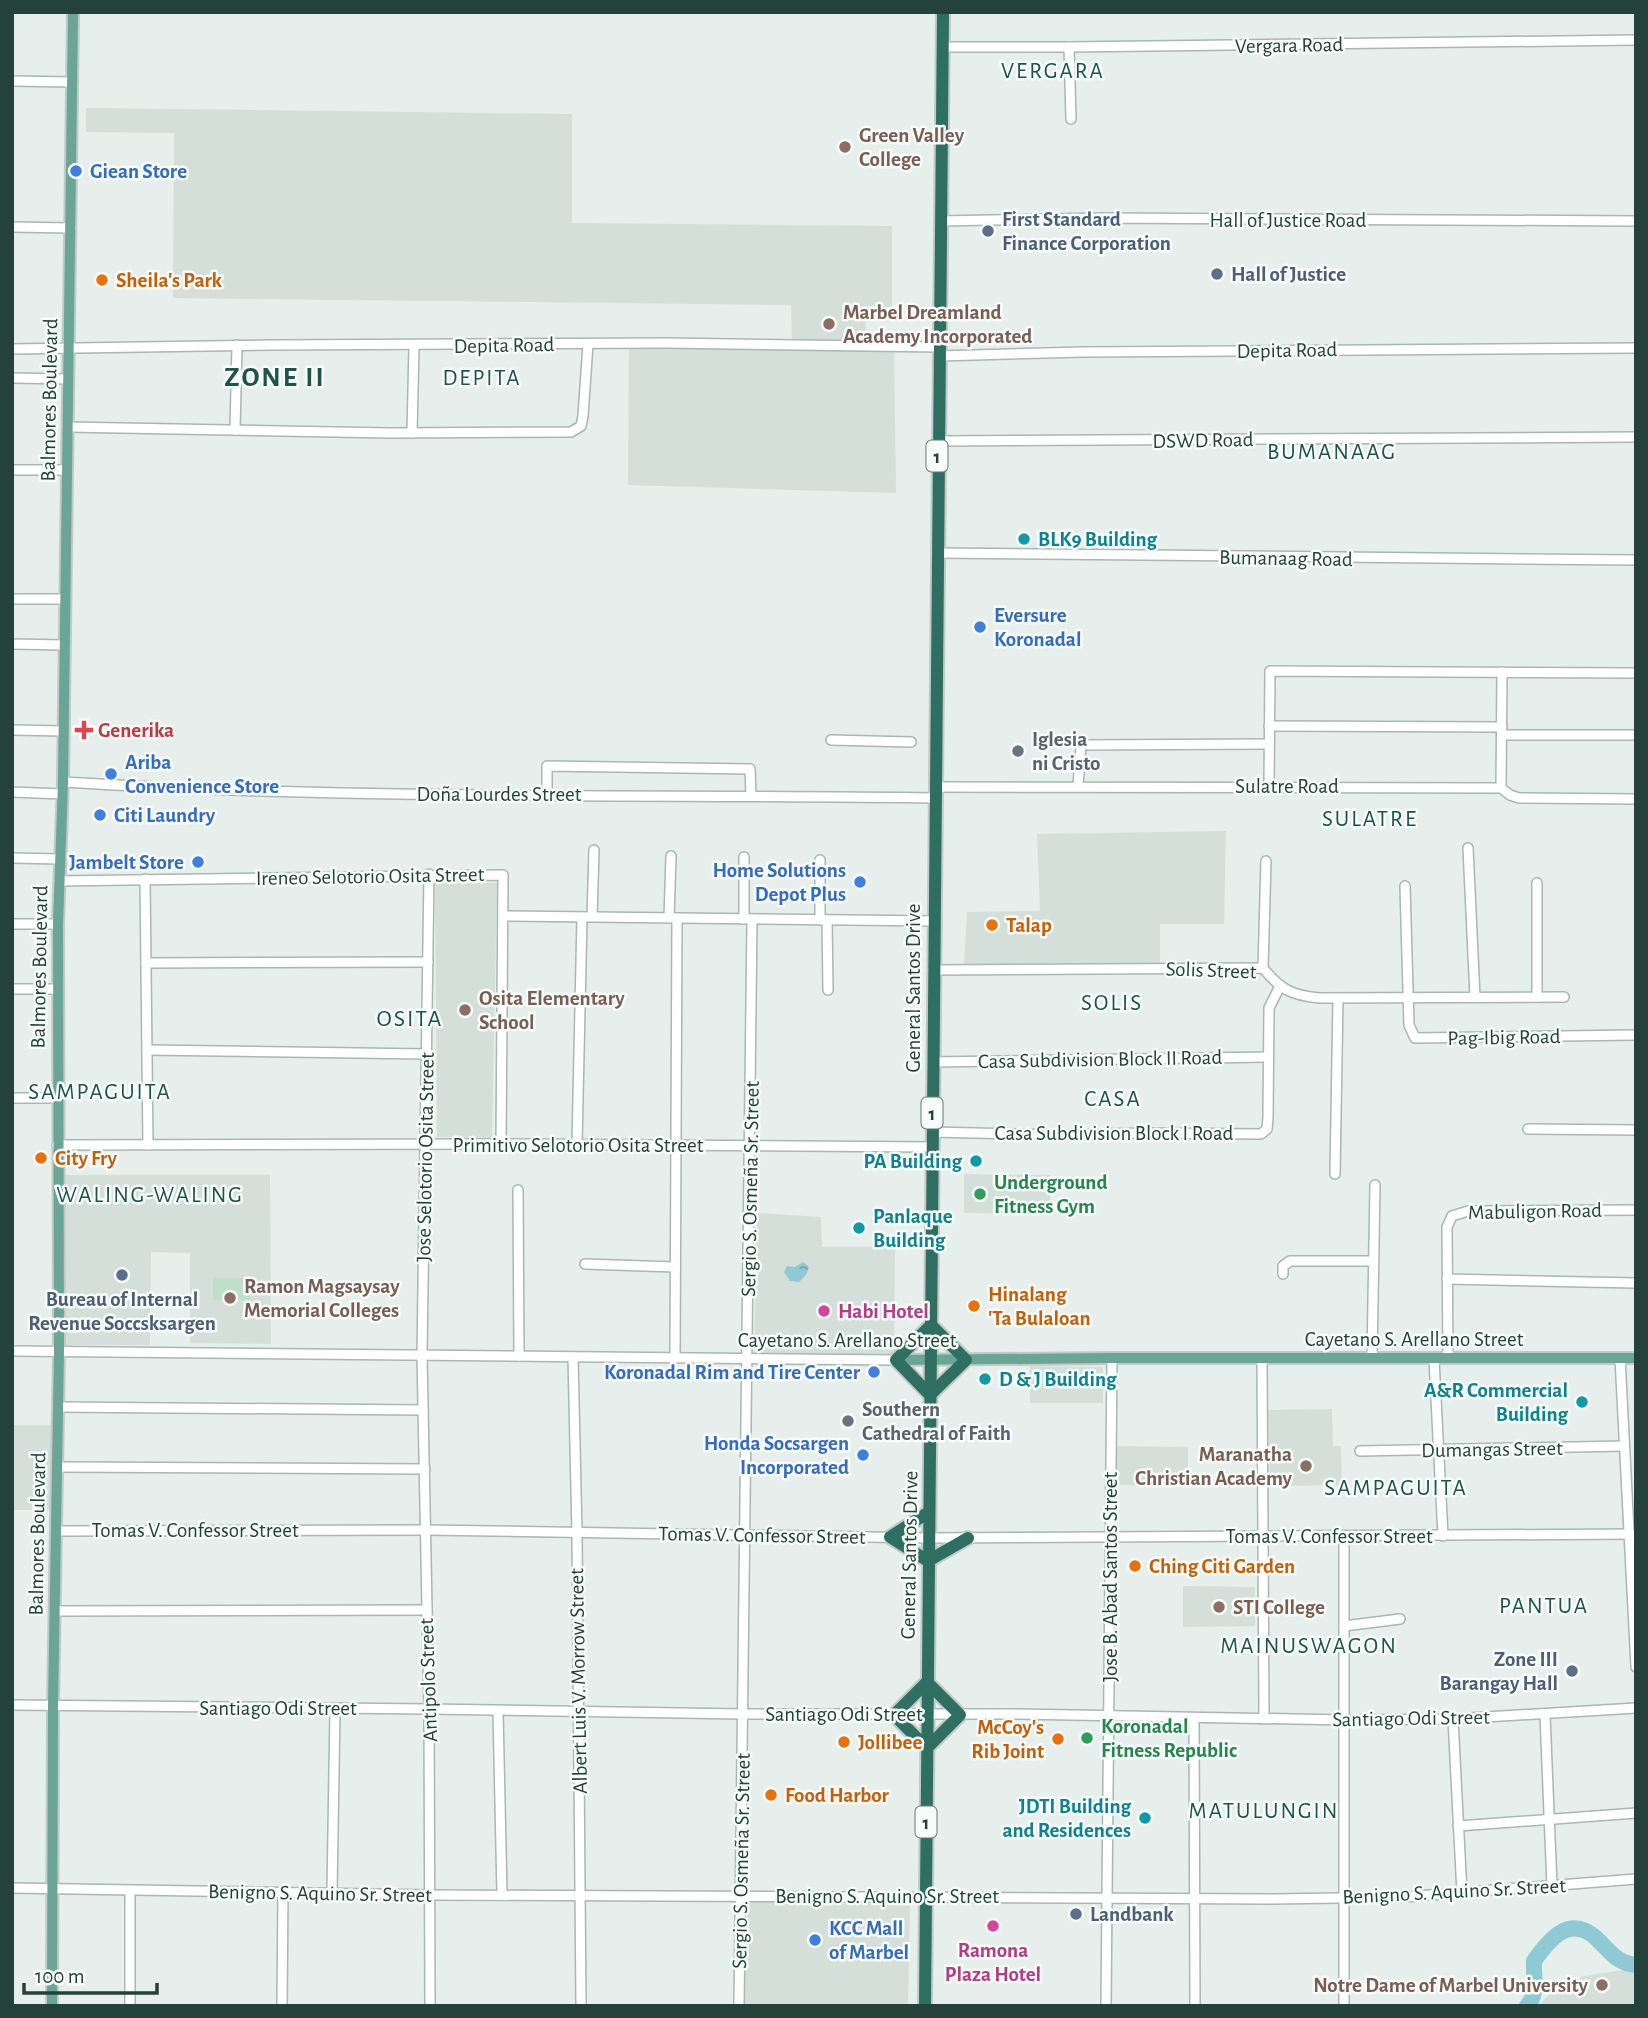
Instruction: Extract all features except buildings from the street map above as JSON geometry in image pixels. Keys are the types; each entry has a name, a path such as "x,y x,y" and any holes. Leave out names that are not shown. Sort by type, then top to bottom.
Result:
{"highway":[{"name":"General Santos Drive","path":"925,2006 937,441 943,12"},
{"path":"931,1325 966,1360 930,1395 896,1360 931,1325"},
{"path":"929,1512 890,1537 928,1561 968,1538"},
{"path":"927,1682 960,1715 927,1748 894,1715 927,1682"}],"main road":[{"name":"Balmores Boulevard","path":"52,2006 53,1706 59,1351 58,924 63,782 73,12"},
{"name":"Cayetano S. Arellano Street","path":"896,1360 1112,1357 1636,1358"}],"street":[{"name":"Vergara Road","path":"943,47 1636,40"},
{"path":"1069,47 1071,119"},
{"path":"12,82 72,82"},
{"name":"Hall of Justice Road","path":"940,221 1103,218 1636,221"},
{"path":"12,227 71,228"},
{"path":"67,427 412,433 576,430 581,426 583,416 588,344"},
{"name":"Depita Road","path":"12,349 588,344 939,352 1636,348"},
{"path":"235,430 237,345"},
{"path":"412,433 414,346"},
{"path":"12,378 68,379"},
{"name":"DSWD Road","path":"937,441 1636,438"},
{"path":"12,470 67,470"},
{"name":"Bumanaag Road","path":"937,553 1636,560"},
{"path":"12,598 64,599"},
{"path":"12,644 64,645"},
{"path":"1269,786 1270,671 1636,673"},
{"path":"1501,788 1503,672"},
{"path":"1269,726 1636,735"},
{"path":"12,730 63,731"},
{"path":"831,740 911,742"},
{"path":"1078,786 1081,745 1269,744"},
{"path":"547,794 547,766 750,769 751,796"},
{"name":"Doña Lourdes Street","path":"63,782 279,792 751,796 935,792"},
{"name":"Sulatre Road","path":"935,792 1078,786 1501,788 1520,798 1636,799"},
{"path":"12,792 62,794"},
{"path":"1468,848 1475,997"},
{"path":"577,1144 587,917 594,850"},
{"path":"671,856 676,1145 675,1358"},
{"name":"Sergio S. Osmeña Sr. Street","path":"739,2006 751,1145 748,919 744,857"},
{"path":"12,858 59,859"},
{"path":"820,860 828,990"},
{"path":"1263,968 1266,861"},
{"name":"Jose Selotorio Osita Street","path":"422,1355 429,874"},
{"name":"Ireneo Selotorio Osita Street","path":"59,881 503,875 503,916"},
{"path":"145,879 148,1145"},
{"path":"1537,883 1537,997"},
{"name":"Pag-Ibig Road","path":"1405,886 1409,1029 1419,1039 1636,1035"},
{"path":"502,1144 503,916 933,921"},
{"path":"12,924 58,924"},
{"path":"146,963 428,962"},
{"name":"Solis Street","path":"933,970 1263,968 1280,986 1297,995 1338,998 1564,997"},
{"path":"1268,1056 1269,1006 1280,986"},
{"path":"12,989 58,989"},
{"path":"1335,1174 1338,998"},
{"path":"147,1050 427,1054"},
{"name":"Casa Subdivision Block II Road","path":"932,1062 1268,1056"},
{"name":"Casa Subdivision Block I Road","path":"932,1132 1263,1133 1266,1129 1268,1056"},
{"path":"12,1098 57,1098"},
{"path":"1528,1129 1636,1130"},
{"name":"Primitivo Selotorio Osita Street","path":"57,1145 577,1144 932,1147"},
{"path":"1372,1358 1375,1185"},
{"path":"518,1190 519,1356"},
{"name":"Mabuligon Road","path":"1448,1359 1447,1227 1452,1216 1461,1212 1636,1210"},
{"path":"1283,1274 1283,1266 1290,1261 1373,1261"},
{"path":"585,1264 675,1267"},
{"path":"1447,1279 1636,1283"},
{"name":"Cayetano S. Arellano Street","path":"12,1351 896,1360"},
{"name":"Antipolo Street","path":"422,1355 429,1709 430,2006"},
{"name":"Albert Luis V. Morrow Street","path":"573,1357 581,2006"},
{"name":"Jose B. Abad Santos Street","path":"1106,2006 1112,1357"},
{"path":"1620,1358 1632,1534 1636,1667"},
{"path":"1262,1359 1264,1719"},
{"path":"1434,1359 1443,1536"},
{"path":"58,1407 423,1410"},
{"name":"Dumangas Street","path":"1360,1451 1624,1446"},
{"path":"58,1467 425,1469"},
{"name":"Tomas V. Confessor Street","path":"56,1531 426,1530 928,1538 1632,1534"},
{"path":"1344,1536 1344,2006"},
{"path":"55,1611 426,1610"},
{"path":"1344,1626 1400,1619"},
{"name":"Santiago Odi Street","path":"12,1706 1345,1720 1452,1719 1636,1708"},
{"path":"332,1893 335,1708"},
{"path":"498,1711 502,1894"},
{"path":"1545,1715 1552,1886"},
{"path":"1194,1718 1195,2006"},
{"path":"1452,1719 1462,1893"},
{"path":"1458,1826 1636,1813"},
{"name":"Benigno S. Aquino Sr. Street","path":"12,1888 431,1895 1344,1898 1462,1893 1636,1880"},
{"path":"130,1890 130,2006"},
{"path":"282,2006 283,1892"}],"shaded area":[{"path":"86,108 572,114 572,223 892,226 892,307 866,306 865,342 792,342 791,305 173,298 174,133 86,132"},
{"path":"629,346 894,350 896,493 628,485"},
{"path":"1226,831 1224,924 1160,924 1160,966 964,967 967,912 1040,911 1037,834"},
{"name":"Osita Elementary School","path":"435,883 497,883 492,1138 437,1137"},
{"path":"964,1174 1050,1175 1050,1214 964,1213"},
{"path":"64,1175 270,1175 271,1344 190,1343 190,1253 151,1252 150,1345 64,1345"},
{"name":"Habi Hotel","path":"757,1213 821,1217 822,1247 895,1247 894,1354 754,1354"},
{"path":"1030,1366 1103,1367 1103,1403 1030,1403"},
{"name":"Maranatha Christian Academy","path":"1332,1409 1333,1446 1341,1446 1342,1485 1270,1486 1268,1410"},
{"path":"12,1425 52,1425 50,1510 12,1510"},
{"path":"1117,1446 1188,1447 1188,1486 1117,1485"},
{"name":"STI College","path":"1183,1586 1255,1587 1255,1626 1183,1627"},
{"name":"KCC Mall of Marbel","path":"745,1899 910,1902 908,2006 745,2006"},
{"name":"Notre Dame of Marbel University","path":"1636,1968 1636,2006 1538,2006 1551,1993 1584,1976"}],"green space":[{"path":"213,1278 250,1278 250,1300 213,1300"}],"water":[{"path":"803,1262 809,1267 806,1275 799,1282 790,1281 784,1272 787,1266 795,1267"}],"waterway":[{"path":"1527,2006 1534,1990 1534,1961 1553,1938 1568,1929 1586,1931 1618,1959 1636,1965"}],"place":[{"name":"Green Valley College","path":"845,147"},
{"name":"Giean Store","path":"76,171"},
{"name":"First Standard Finance Corporation","path":"988,231"},
{"name":"Hall of Justice","path":"1217,274"},
{"name":"Sheila's Park","path":"102,280"},
{"name":"Marbel Dreamland Academy Incorporated","path":"829,324"},
{"name":"BLK9 Building","path":"1024,539"},
{"name":"Eversure Koronadal","path":"980,627"},
{"name":"Generika","path":"84,730"},
{"name":"Iglesia ni Cristo","path":"1018,751"},
{"name":"Ariba Convenience Store","path":"111,774"},
{"name":"Citi Laundry","path":"100,815"},
{"name":"Jambelt Store","path":"198,862"},
{"name":"Home Solutions Depot Plus","path":"860,882"},
{"name":"Talap","path":"992,925"},
{"name":"Osita Elementary School","path":"465,1010"},
{"name":"City Fry","path":"41,1158"},
{"name":"PA Building","path":"976,1161"},
{"name":"Underground Fitness Gym","path":"980,1194"},
{"name":"Panlaque Building","path":"859,1228"},
{"name":"Bureau of Internal Revenue Soccsksargen","path":"122,1275"},
{"name":"Ramon Magsaysay Memorial Colleges","path":"230,1298"},
{"name":"Hinalang 'Ta Bulaloan","path":"974,1306"},
{"name":"Habi Hotel","path":"824,1311"},
{"name":"Koronadal Rim and Tire Center","path":"874,1372"},
{"name":"D & J Building","path":"985,1379"},
{"name":"A&R Commercial Building","path":"1582,1402"},
{"name":"Southern Cathedral of Faith","path":"848,1421"},
{"name":"Honda Socsargen Incorporated","path":"863,1455"},
{"name":"Maranatha Christian Academy","path":"1306,1466"},
{"name":"Ching Citi Garden","path":"1135,1566"},
{"name":"STI College","path":"1219,1607"},
{"name":"Zone III Barangay Hall","path":"1572,1671"},
{"name":"Koronadal Fitness Republic","path":"1087,1738"},
{"name":"McCoy's Rib Joint","path":"1058,1739"},
{"name":"Jollibee","path":"844,1742"},
{"name":"Food Harbor","path":"771,1795"},
{"name":"JDTI Building and Residences","path":"1145,1818"},
{"name":"Landbank","path":"1076,1914"},
{"name":"Ramona Plaza Hotel","path":"993,1926"},
{"name":"KCC Mall of Marbel","path":"815,1940"},
{"name":"Notre Dame of Marbel University","path":"1602,1985"}],"district":[{"name":"VERGARA","path":"1053,70"},
{"name":"ZONE II","path":"275,376"},
{"name":"DEPITA","path":"482,377"},
{"name":"BUMANAAG","path":"1332,451"},
{"name":"SULATRE","path":"1370,818"},
{"name":"SOLIS","path":"1112,1002"},
{"name":"OSITA","path":"410,1018"},
{"name":"SAMPAGUITA","path":"100,1091"},
{"name":"CASA","path":"1113,1098"},
{"name":"WALING-WALING","path":"150,1194"},
{"name":"SAMPAGUITA","path":"1396,1487"},
{"name":"PANTUA","path":"1544,1605"},
{"name":"MAINUSWAGON","path":"1309,1645"},
{"name":"MATULUNGIN","path":"1264,1810"}]}
